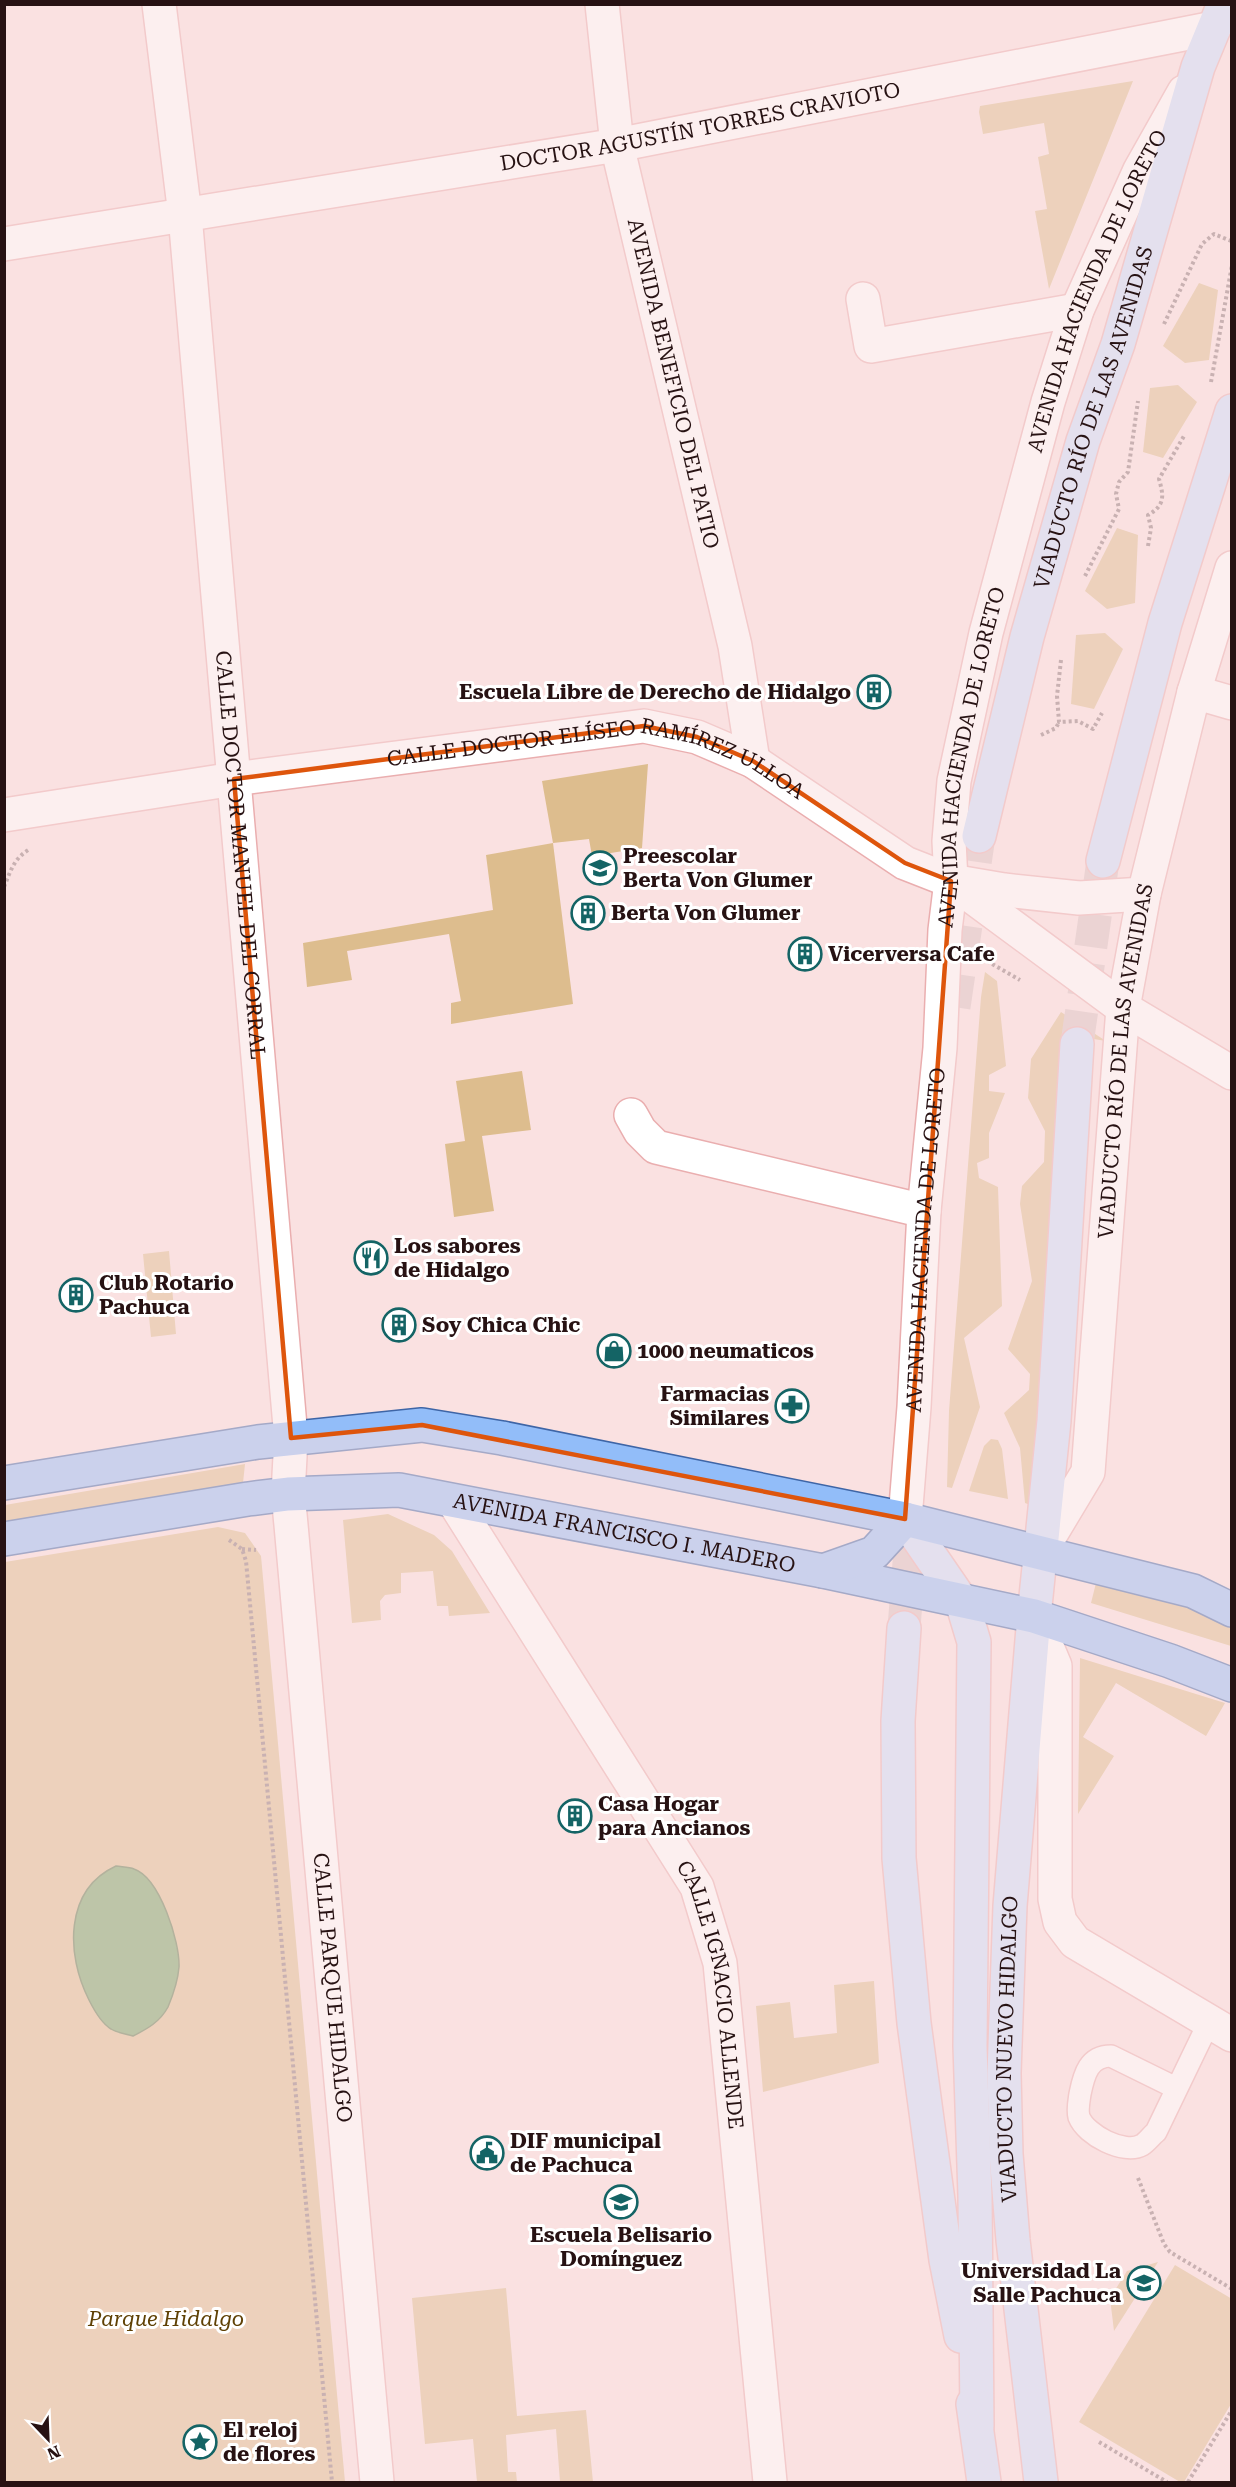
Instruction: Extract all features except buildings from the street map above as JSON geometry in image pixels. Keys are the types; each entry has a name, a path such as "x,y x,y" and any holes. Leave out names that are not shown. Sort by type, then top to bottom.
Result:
{"main road":[{"name":"VIADUCTO RÍO DE LAS AVENIDAS","path":"979,836 1027,637 1083,441 1118,344 1198,67 1219,16"},
{"path":"1103,861 1220,401"},
{"name":"VIADUCTO RÍO DE LAS AVENIDAS","path":"1034,1616 1054,1421 1077,1044"},
{"path":"4,1483 291,1438 422,1425 502,1437 904,1520 1193,1591 1232,1610"},
{"name":"AVENIDA FRANCISCO I. MADERO","path":"4,1539 288,1494 399,1490 823,1571 1034,1616 1170,1661 1232,1685"},
{"path":"823,1571 874,1553 904,1520"},
{"path":"904,1520 962,1602 974,1642 970,2046 975,2196 977,2426"},
{"name":"VIADUCTO NUEVO HIDALGO","path":"1034,1616 1010,1906 1004,2073 1006,2154 1013,2240 1041,2482"},
{"path":"903,1628 898,1721 899,1858 914,2023 946,2260 977,2426 984,2482"}],"street":[{"name":"CALLE DOCTOR MANUEL DEL CORRAL","path":"159,4 185,215 234,779 291,1438 288,1494"},
{"name":"AVENIDA BENEFICIO DEL PATIO","path":"602,4 617,145 735,646 753,761"},
{"name":"DOCTOR AGUSTÍN TORRES CRAVIOTO","path":"4,244 617,145 1219,16"},
{"name":"AVENIDA HACIENDA DE LORETO","path":"904,1520 914,1407 924,1211 940,1048 945,930 951,881 949,841 954,781 986,633 1048,402 1077,309 1140,171 1198,67"},
{"path":"863,298 871,346 1077,309"},
{"name":"VIADUCTO RÍO DE LAS AVENIDAS","path":"1040,1552 1088,1472 1124,1008 1144,894 1194,692 1232,568"},
{"path":"1194,692 1232,703"},
{"name":"CALLE DOCTOR ELÍSEO RAMÍREZ ULLOA","path":"4,815 234,779 644,726 697,737 753,761 905,863 951,881 1124,1008 1232,1073"},
{"path":"951,881 1004,890 1079,898 1144,894"},
{"path":"631,1115 640,1131 656,1147 924,1211"},
{"name":"CALLE PARQUE HIDALGO","path":"288,1494 377,2482"},
{"name":"CALLE IGNACIO ALLENDE","path":"454,1502 697,1887 720,1963 770,2482"},
{"path":"1034,1616 1054,1666 1054,1899 1060,1922 1075,1942 1220,2028"}],"lane":[{"path":"1176,2088 1111,2055 1101,2056 1091,2063 1083,2077 1078,2116 1086,2128 1126,2148 1141,2145 1155,2132 1176,2088 1220,2028"}],"path":[{"path":"1163,326 1202,244 1214,234 1231,241 1232,244"},
{"path":"1220,401 1214,375 1232,265"},
{"path":"1081,583 1119,509 1116,494 1119,482 1128,472 1139,397"},
{"path":"1148,549 1150,528 1148,515 1159,509 1164,495 1159,479 1188,430"},
{"path":"1062,655 1057,696 1059,722 1078,721 1093,729 1104,709"},
{"path":"223,1537 242,1549 246,1562 332,2482"},
{"path":"1126,2148 1164,2244 1170,2252 1232,2289"},
{"path":"1188,2482 1232,2410"},
{"path":"1099,2442 1167,2482"}],"highlighted area":[{"path":"644,726 697,737 753,761 905,863 951,881 905,1519 422,1425 291,1438 234,779"}],"green space":[{"path":"1133,81 1049,289 1035,211 1047,209 1038,157 1049,154 1044,123 983,134 980,106"},
{"path":"1199,283 1218,290 1209,360 1185,363 1163,346"},
{"path":"1178,385 1197,402 1163,458 1143,452 1150,388"},
{"path":"1117,528 1138,535 1135,603 1107,609 1085,591"},
{"path":"1105,633 1123,649 1094,709 1071,704 1076,635"},
{"path":"648,764 642,848 592,856 589,839 553,843 542,781"},
{"path":"553,843 573,1004 451,1024 451,1003 461,1001 449,934 347,951 352,980 307,987 303,943 493,910 486,855"},
{"path":"985,972 997,981 1006,1066 989,1075 989,1091 1005,1093 989,1133 989,1158 977,1163 979,1178 998,1187 1002,1306 964,1338 980,1407 952,1488 947,1487 949,1411 981,997"},
{"path":"1061,1012 1106,1041 1063,1034 1033,1506 1025,1503 1020,1448 1004,1413 1029,1390 1030,1374 1008,1349 1032,1281 1020,1204 1022,1186 1044,1162 1045,1131 1028,1098 1031,1059"},
{"path":"522,1071 531,1130 482,1136 494,1211 454,1217 445,1144 465,1141 456,1081"},
{"path":"169,1251 176,1334 151,1337 143,1254"},
{"path":"991,1439 998,1440 1002,1449 1008,1499 969,1491 984,1446"},
{"path":"245,1464 243,1483 5,1522 5,1505"},
{"path":"388,1514 434,1535 452,1551 490,1613 449,1616 448,1606 437,1606 433,1571 401,1573 401,1593 385,1595 380,1601 381,1620 352,1623 343,1520"},
{"name":"Parque Hidalgo","path":"218,1527 245,1533 261,1556 345,2482 5,2482 5,1562"},
{"path":"1096,1583 1199,1608 1231,1623 1231,1646 1091,1603"},
{"path":"1080,1658 1225,1703 1206,1736 1116,1683 1083,1737 1114,1756 1078,1814"},
{"path":"874,1981 879,2063 763,2092 756,2006 790,2002 794,2038 837,2033 834,1985"},
{"path":"1158,2262 1114,2331 1110,2298 1127,2271"},
{"path":"1175,2265 1232,2299 1231,2404 1184,2482 1180,2482 1079,2422"},
{"path":"506,2288 517,2416 586,2410 593,2482 560,2482 556,2429 506,2435 508,2472 516,2472 517,2482 477,2482 473,2439 425,2444 412,2298"}],"shaded area":[{"path":"116,1866 134,1869 152,1885 167,1912 178,1956 178,1977 168,2007 157,2021 133,2036 111,2029 96,2012 81,1982 74,1944 74,1925 87,1891 99,1877"}],"tunnel":[{"path":"954,1007 979,836"},
{"path":"1077,1044 1103,861"},
{"path":"904,1628 913,1510"}],"place":[{"name":"Escuela Libre de Derecho de Hidalgo","path":"874,692"},
{"name":"Preescolar Berta Von Glumer","path":"600,868"},
{"name":"Berta Von Glumer","path":"588,913"},
{"name":"Vicerversa Cafe","path":"805,954"},
{"name":"Los sabores de Hidalgo","path":"371,1258"},
{"name":"Club Rotario Pachuca","path":"76,1295"},
{"name":"Soy Chica Chic","path":"399,1325"},
{"name":"1000 neumaticos","path":"614,1351"},
{"name":"Farmacias Similares","path":"792,1406"},
{"name":"Casa Hogar para Ancianos","path":"575,1816"},
{"name":"DIF municipal de Pachuca","path":"487,2153"},
{"name":"Escuela Belisario Domínguez","path":"621,2202"},
{"name":"Universidad La Salle Pachuca","path":"1144,2283"},
{"name":"El reloj de flores","path":"200,2442"}]}
